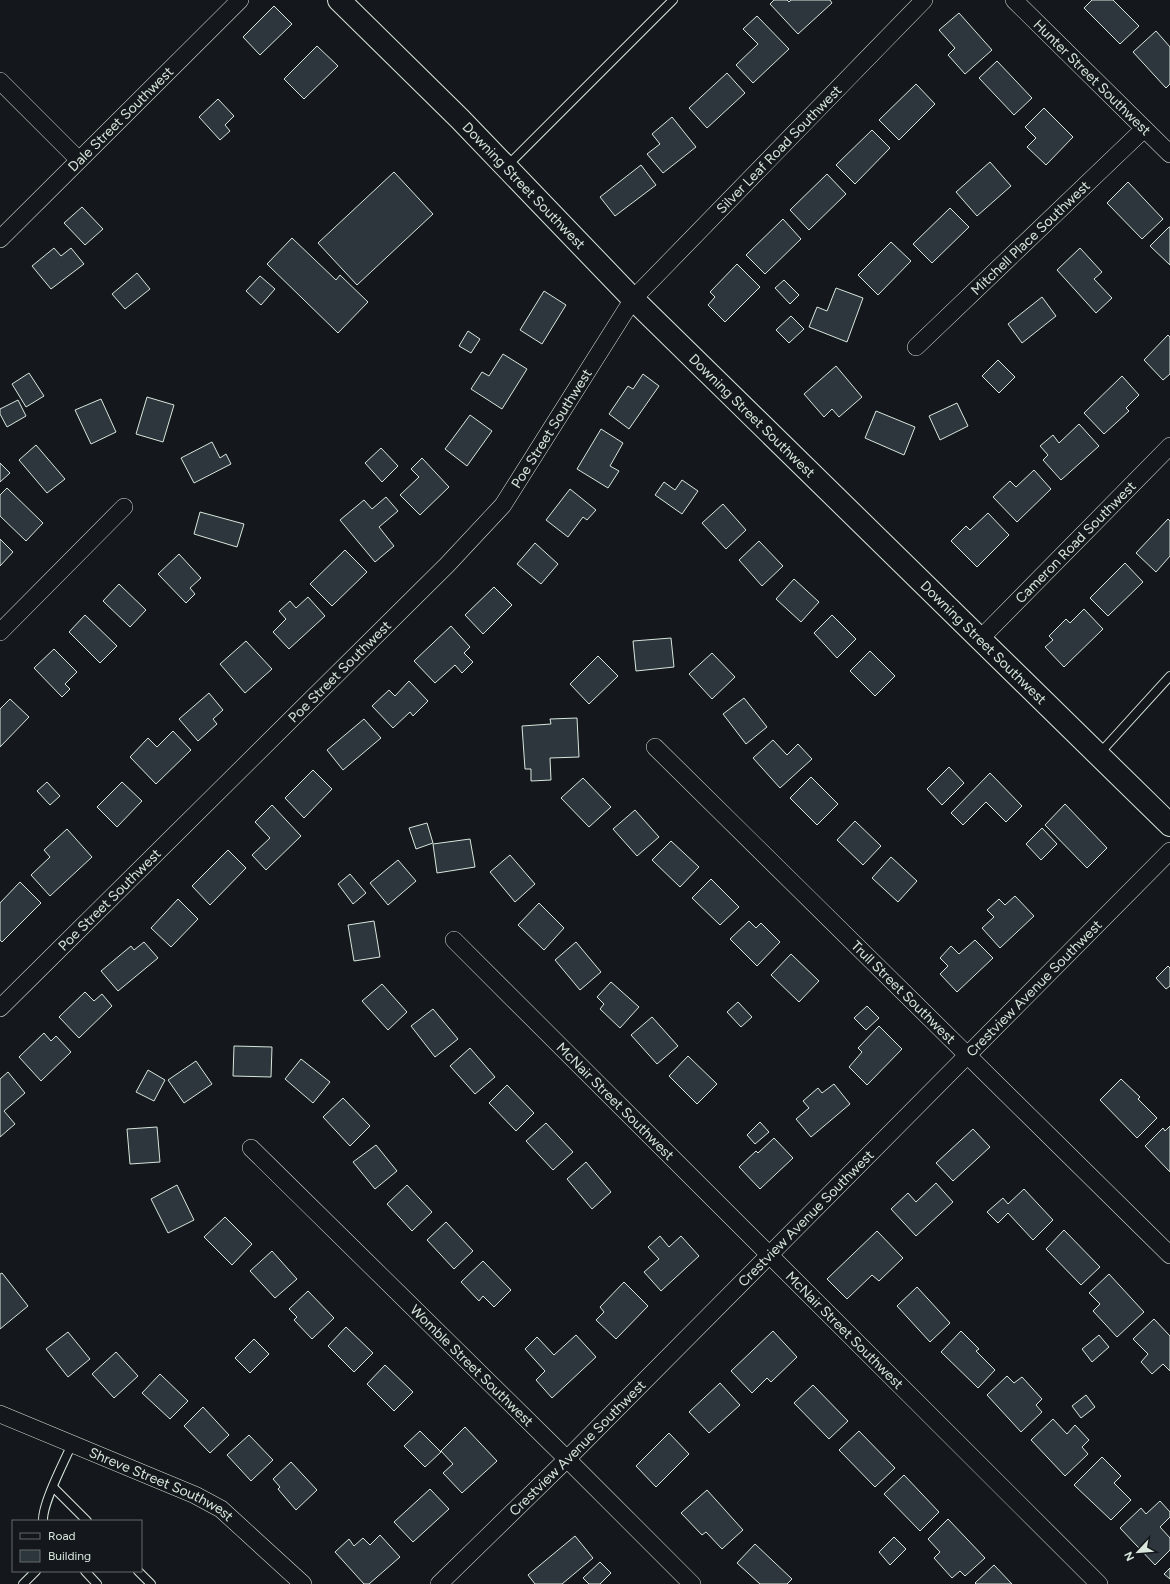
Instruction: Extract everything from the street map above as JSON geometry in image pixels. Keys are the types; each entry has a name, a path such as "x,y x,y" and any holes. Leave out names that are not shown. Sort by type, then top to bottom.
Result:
{"street":[{"name":"Dale Street Southwest","path":"0,239 240,0"},
{"name":"Downing Street Southwest","path":"339,0 506,167 633,299 1170,826"},
{"name":"Silver Leaf Road Southwest","path":"633,299 924,0"},
{"name":"Hunter Street Southwest","path":"1014,0 1170,154"},
{"path":"0,82 79,160"},
{"name":"Mitchell Place Southwest","path":"916,347 1144,129"},
{"name":"Poe Street Southwest","path":"0,1008 447,565 503,505 633,299"},
{"name":"Cameron Road Southwest","path":"980,639 1170,446"},
{"path":"0,632 124,507"},
{"name":"Trull Street Southwest","path":"655,746 1170,1255"},
{"name":"Crestview Avenue Southwest","path":"439,1584 567,1459 1170,850"},
{"name":"McNair Street Southwest","path":"454,940 1099,1584"},
{"name":"Womble Street Southwest","path":"251,1148 692,1584"},
{"name":"Shreve Street Southwest","path":"0,1414 196,1495 221,1509 303,1584"}],"lane":[{"path":"506,167 673,0"},
{"path":"1098,754 1167,686 1170,676"},
{"path":"43,1520 42,1514 72,1444"},
{"path":"53,1487 86,1520"},
{"path":"24,1584 35,1572"},
{"path":"86,1572 97,1584"},
{"path":"139,1572 151,1584"}],"building":[{"path":"774,0 787,0 789,2 791,0 830,0 832,3 798,34 770,4"},
{"path":"1092,0 1113,0 1139,26 1120,44 1084,8"},
{"path":"274,6 292,24 260,55 243,37"},
{"path":"959,13 992,50 965,74 948,55 955,48 939,30"},
{"path":"757,16 789,49 753,83 736,65 758,44 743,29"},
{"path":"1156,31 1170,47 1170,84 1166,88 1133,52"},
{"path":"317,46 338,66 304,99 284,79"},
{"path":"997,61 1032,98 1014,115 979,78"},
{"path":"727,73 745,93 707,128 689,108"},
{"path":"916,84 935,104 899,140 879,120"},
{"path":"218,99 234,116 225,125 230,131 220,140 199,117"},
{"path":"1044,108 1073,137 1046,165 1027,147 1036,138 1025,127"},
{"path":"672,117 696,147 663,173 647,154 660,144 652,134"},
{"path":"872,130 890,148 855,184 836,165"},
{"path":"990,162 1011,186 977,216 956,192"},
{"path":"641,165 656,185 615,216 600,197"},
{"path":"394,172 433,214 357,285 318,243"},
{"path":"827,174 846,194 809,230 790,210"},
{"path":"1128,182 1163,219 1142,239 1107,203"},
{"path":"82,207 103,229 85,245 64,223"},
{"path":"950,208 969,227 932,263 913,244"},
{"path":"783,219 801,239 765,274 746,255"},
{"path":"1170,227 1170,265 1150,246"},
{"path":"292,238 336,280 340,275 368,302 338,333 267,264"},
{"path":"891,242 911,261 878,295 858,275"},
{"path":"54,248 61,256 71,248 84,264 51,289 32,266"},
{"path":"1080,248 1102,272 1094,279 1112,298 1096,313 1057,270"},
{"path":"737,264 760,287 725,322 708,305 715,297 710,292"},
{"path":"137,273 150,289 125,309 112,294"},
{"path":"260,276 275,289 261,305 246,291"},
{"path":"784,280 799,295 790,304 775,288"},
{"path":"836,288 863,298 847,342 809,327 817,307 827,311"},
{"path":"544,291 566,305 542,344 520,330"},
{"path":"1042,297 1056,316 1022,343 1008,324"},
{"path":"791,316 804,329 789,343 776,330"},
{"path":"468,331 480,339 471,353 459,346"},
{"path":"1168,335 1170,337 1170,374 1163,380 1144,360"},
{"path":"503,354 527,369 502,409 471,389 482,372 489,376"},
{"path":"998,360 1015,377 999,393 982,376"},
{"path":"836,366 862,397 839,417 832,409 824,417 804,394"},
{"path":"29,373 44,396 26,407 12,384"},
{"path":"643,374 659,386 629,429 609,414 628,386 633,389"},
{"path":"1122,376 1139,395 1126,408 1129,411 1104,434 1084,413"},
{"path":"147,397 174,405 163,442 136,434"},
{"path":"101,399 116,432 91,444 75,410"},
{"path":"18,400 26,416 7,427 0,414 0,409"},
{"path":"957,403 968,426 940,440 929,416"},
{"path":"876,411 915,427 904,455 865,438"},
{"path":"470,415 492,431 467,466 445,449"},
{"path":"1079,424 1099,446 1061,480 1043,460 1048,455 1040,446 1053,435 1059,443"},
{"path":"601,429 623,443 610,466 619,471 608,488 577,469"},
{"path":"212,442 220,458 226,454 231,464 194,483 181,458"},
{"path":"36,445 65,479 47,493 19,460"},
{"path":"381,448 398,466 382,482 365,463"},
{"path":"422,458 449,487 420,515 400,495 419,477 411,469"},
{"path":"0,463 10,473 0,482"},
{"path":"1034,470 1051,489 1017,522 993,497 1010,481 1016,487"},
{"path":"682,480 698,491 682,514 655,495 664,482 675,490"},
{"path":"7,488 43,523 26,541 0,516 0,495"},
{"path":"570,489 596,510 587,520 583,517 568,537 546,520"},
{"path":"386,497 398,511 379,527 394,546 375,562 340,520 364,500 372,509"},
{"path":"723,504 746,530 726,549 702,523"},
{"path":"200,512 244,524 237,547 194,534"},
{"path":"988,513 1009,535 977,567 951,541 966,526 970,530"},
{"path":"1168,519 1170,521 1170,556 1156,572 1136,553"},
{"path":"0,539 13,552 0,566"},
{"path":"759,541 783,566 762,586 739,560"},
{"path":"535,543 558,564 541,584 517,564"},
{"path":"345,550 367,572 332,606 310,584"},
{"path":"179,554 201,578 190,588 195,594 186,603 158,574"},
{"path":"1125,563 1143,582 1108,616 1090,598"},
{"path":"794,579 819,602 801,622 776,599"},
{"path":"119,584 146,610 130,627 103,601"},
{"path":"494,587 512,605 483,634 465,615"},
{"path":"308,597 325,616 289,649 273,632 286,619 279,611 290,601 296,608"},
{"path":"1084,609 1103,629 1064,667 1045,647 1053,640 1049,636 1066,619 1070,623"},
{"path":"85,615 117,646 100,663 69,632"},
{"path":"832,615 856,639 837,658 814,633"},
{"path":"451,626 470,647 464,653 473,662 462,673 455,665 435,683 414,661"},
{"path":"671,638 674,667 636,671 633,641"},
{"path":"246,641 272,669 245,693 220,664"},
{"path":"54,649 77,672 65,684 70,689 62,697 34,668"},
{"path":"870,651 895,676 875,696 850,671"},
{"path":"712,653 735,677 712,699 689,674"},
{"path":"598,656 618,676 589,704 570,684"},
{"path":"409,681 428,701 413,716 410,712 393,728 372,706 389,690 395,696"},
{"path":"209,693 223,710 213,719 217,724 198,741 179,719"},
{"path":"744,698 767,727 746,744 723,714"},
{"path":"10,699 29,717 0,747 0,709"},
{"path":"577,718 579,757 550,758 551,780 531,781 531,769 525,769 522,726 551,724 550,719"},
{"path":"364,719 381,738 343,770 327,750"},
{"path":"173,731 191,750 156,784 130,757 148,738 157,747"},
{"path":"773,740 787,755 798,744 812,759 780,788 753,758"},
{"path":"949,767 964,783 942,805 927,789"},
{"path":"313,770 332,789 304,818 285,798"},
{"path":"990,773 1022,806 1006,822 986,802 963,825 951,813"},
{"path":"811,777 838,804 817,825 790,798"},
{"path":"583,778 611,807 589,827 561,798"},
{"path":"47,782 60,796 50,805 37,791"},
{"path":"122,782 142,801 117,827 97,807"},
{"path":"1065,804 1107,848 1087,868 1045,825"},
{"path":"272,805 301,836 266,870 252,855 270,838 255,822"},
{"path":"635,810 659,837 637,856 613,829"},
{"path":"855,821 881,846 863,865 837,840"},
{"path":"427,823 433,843 416,849 409,828"},
{"path":"1042,828 1057,844 1041,860 1026,844"},
{"path":"67,829 92,857 50,896 31,875 50,857 44,850"},
{"path":"470,839 475,867 437,873 433,844"},
{"path":"671,841 699,867 680,887 652,860"},
{"path":"228,850 246,868 210,905 192,886"},
{"path":"510,855 535,884 515,902 490,872"},
{"path":"891,857 917,881 898,902 872,878"},
{"path":"398,860 416,881 388,905 370,883"},
{"path":"350,874 366,893 353,904 338,884"},
{"path":"711,879 739,907 720,925 692,898"},
{"path":"20,882 41,903 2,942 0,940 0,903"},
{"path":"1015,896 1034,916 1000,948 982,928 994,917 987,910 999,899 1005,905"},
{"path":"178,899 198,919 171,947 151,928"},
{"path":"539,903 564,928 544,950 518,925"},
{"path":"374,921 380,957 354,961 348,925"},
{"path":"749,921 756,928 761,923 780,942 757,966 730,939"},
{"path":"975,940 993,958 957,992 940,974 948,966 940,958 951,946 959,954"},
{"path":"144,942 158,958 118,991 101,971 131,946 134,950"},
{"path":"576,942 601,972 580,990 555,960"},
{"path":"791,954 819,981 799,1002 771,975"},
{"path":"1168,966 1170,968 1170,986 1166,989 1156,978"},
{"path":"611,982 639,1007 620,1028 600,1009 604,1004 597,997"},
{"path":"382,984 407,1012 388,1030 362,1001"},
{"path":"85,992 94,1001 102,994 112,1006 79,1038 59,1017"},
{"path":"738,1002 752,1017 741,1027 727,1012"},
{"path":"867,1006 879,1018 866,1030 854,1018"},
{"path":"433,1009 458,1039 435,1057 411,1026"},
{"path":"652,1017 678,1046 657,1064 631,1035"},
{"path":"879,1026 902,1049 867,1085 849,1067 862,1052 858,1048"},
{"path":"44,1033 51,1041 56,1036 71,1052 41,1081 19,1057"},
{"path":"234,1046 272,1047 271,1077 233,1076"},
{"path":"470,1048 495,1077 475,1094 450,1066"},
{"path":"688,1056 717,1084 697,1104 669,1076"},
{"path":"301,1059 330,1082 313,1103 285,1079"},
{"path":"196,1061 212,1084 184,1103 168,1080"},
{"path":"148,1070 165,1080 154,1101 136,1092"},
{"path":"8,1072 25,1093 4,1111 15,1124 0,1137 0,1079"},
{"path":"1121,1079 1140,1097 1138,1099 1157,1118 1137,1138 1100,1100"},
{"path":"834,1084 850,1104 811,1137 796,1119 809,1108 803,1101 818,1088 822,1093"},
{"path":"507,1085 534,1113 516,1131 489,1103"},
{"path":"343,1098 370,1126 350,1146 323,1117"},
{"path":"760,1122 769,1132 755,1144 747,1135"},
{"path":"546,1123 573,1152 553,1170 526,1141"},
{"path":"1170,1126 1170,1172 1145,1146 1163,1128 1165,1131"},
{"path":"157,1127 160,1162 130,1164 127,1129"},
{"path":"973,1129 990,1147 953,1181 936,1163"},
{"path":"774,1138 793,1158 760,1189 739,1167 756,1151 758,1153"},
{"path":"376,1145 397,1171 375,1189 353,1162"},
{"path":"586,1162 611,1192 592,1209 567,1179"},
{"path":"936,1183 953,1202 916,1236 891,1209 908,1193 916,1202"},
{"path":"177,1185 194,1220 168,1233 151,1199"},
{"path":"407,1185 432,1212 412,1231 387,1204"},
{"path":"1024,1189 1053,1220 1033,1240 1008,1213 998,1223 987,1212 1003,1198 1008,1204"},
{"path":"225,1217 252,1244 232,1265 204,1237"},
{"path":"446,1222 473,1251 454,1269 427,1240"},
{"path":"1064,1230 1100,1267 1081,1285 1046,1249"},
{"path":"877,1231 903,1258 879,1281 872,1275 847,1299 827,1279"},
{"path":"660,1236 669,1247 681,1236 699,1256 661,1291 644,1272 659,1259 648,1247"},
{"path":"272,1251 297,1279 275,1298 250,1271"},
{"path":"483,1261 511,1290 494,1307 483,1296 479,1301 461,1282"},
{"path":"2,1273 28,1306 0,1329 0,1274"},
{"path":"1109,1274 1144,1312 1117,1337 1093,1311 1100,1304 1089,1293"},
{"path":"624,1282 648,1306 616,1339 596,1320 604,1312 600,1307"},
{"path":"917,1287 950,1323 930,1342 897,1306"},
{"path":"308,1291 334,1318 312,1339 294,1320 297,1317 289,1309"},
{"path":"1154,1319 1170,1336 1170,1371 1163,1364 1152,1374 1141,1362 1148,1354 1133,1339"},
{"path":"346,1327 373,1353 354,1372 328,1346"},
{"path":"773,1331 797,1357 771,1382 767,1378 752,1393 731,1371"},
{"path":"961,1331 979,1349 976,1351 995,1370 978,1388 941,1352"},
{"path":"68,1332 90,1359 68,1377 46,1349"},
{"path":"576,1335 596,1357 552,1398 536,1380 545,1371 525,1349 537,1337 554,1355"},
{"path":"1099,1335 1109,1347 1092,1362 1082,1349"},
{"path":"254,1339 269,1354 250,1373 235,1358"},
{"path":"116,1352 138,1376 114,1398 92,1374"},
{"path":"385,1365 413,1392 394,1411 367,1384"},
{"path":"160,1374 188,1401 170,1419 142,1393"},
{"path":"1007,1376 1014,1383 1022,1377 1042,1399 1036,1405 1042,1412 1021,1432 987,1395"},
{"path":"720,1383 740,1405 709,1433 689,1412"},
{"path":"813,1385 848,1421 829,1439 794,1403"},
{"path":"1086,1395 1095,1407 1081,1418 1072,1406"},
{"path":"203,1407 229,1435 210,1453 184,1426"},
{"path":"1053,1419 1067,1434 1075,1425 1089,1440 1082,1447 1088,1454 1065,1476 1031,1440"},
{"path":"465,1427 497,1461 462,1493 443,1473 453,1464 441,1451"},
{"path":"420,1431 441,1452 425,1467 404,1446"},
{"path":"859,1431 895,1468 875,1487 839,1450"},
{"path":"669,1433 689,1454 656,1487 636,1466"},
{"path":"249,1435 273,1460 251,1481 227,1455"},
{"path":"1102,1457 1121,1476 1114,1483 1131,1500 1111,1520 1074,1485"},
{"path":"291,1462 317,1490 296,1510 278,1489 280,1487 273,1479"},
{"path":"904,1475 939,1512 920,1531 884,1494"},
{"path":"430,1489 449,1509 413,1542 394,1522"},
{"path":"707,1490 743,1530 722,1549 706,1532 702,1535 681,1513"},
{"path":"1160,1501 1170,1512 1170,1517 1160,1527 1170,1538 1170,1550 1155,1565 1120,1528 1141,1508 1146,1514"},
{"path":"948,1519 985,1558 965,1576 960,1571 952,1578 934,1558 940,1552 928,1539"},
{"path":"380,1535 400,1557 369,1584 364,1584 335,1552 349,1539 354,1546 363,1538 370,1545"},
{"path":"575,1536 593,1558 562,1584 535,1584 528,1575"},
{"path":"894,1537 906,1549 890,1565 879,1552"},
{"path":"755,1544 792,1579 787,1584 760,1584 737,1563"},
{"path":"600,1562 611,1573 600,1584 589,1584 583,1578"},
{"path":"994,1565 1012,1584 975,1583"},
{"path":"1170,1568 1170,1579 1164,1574"}]}
